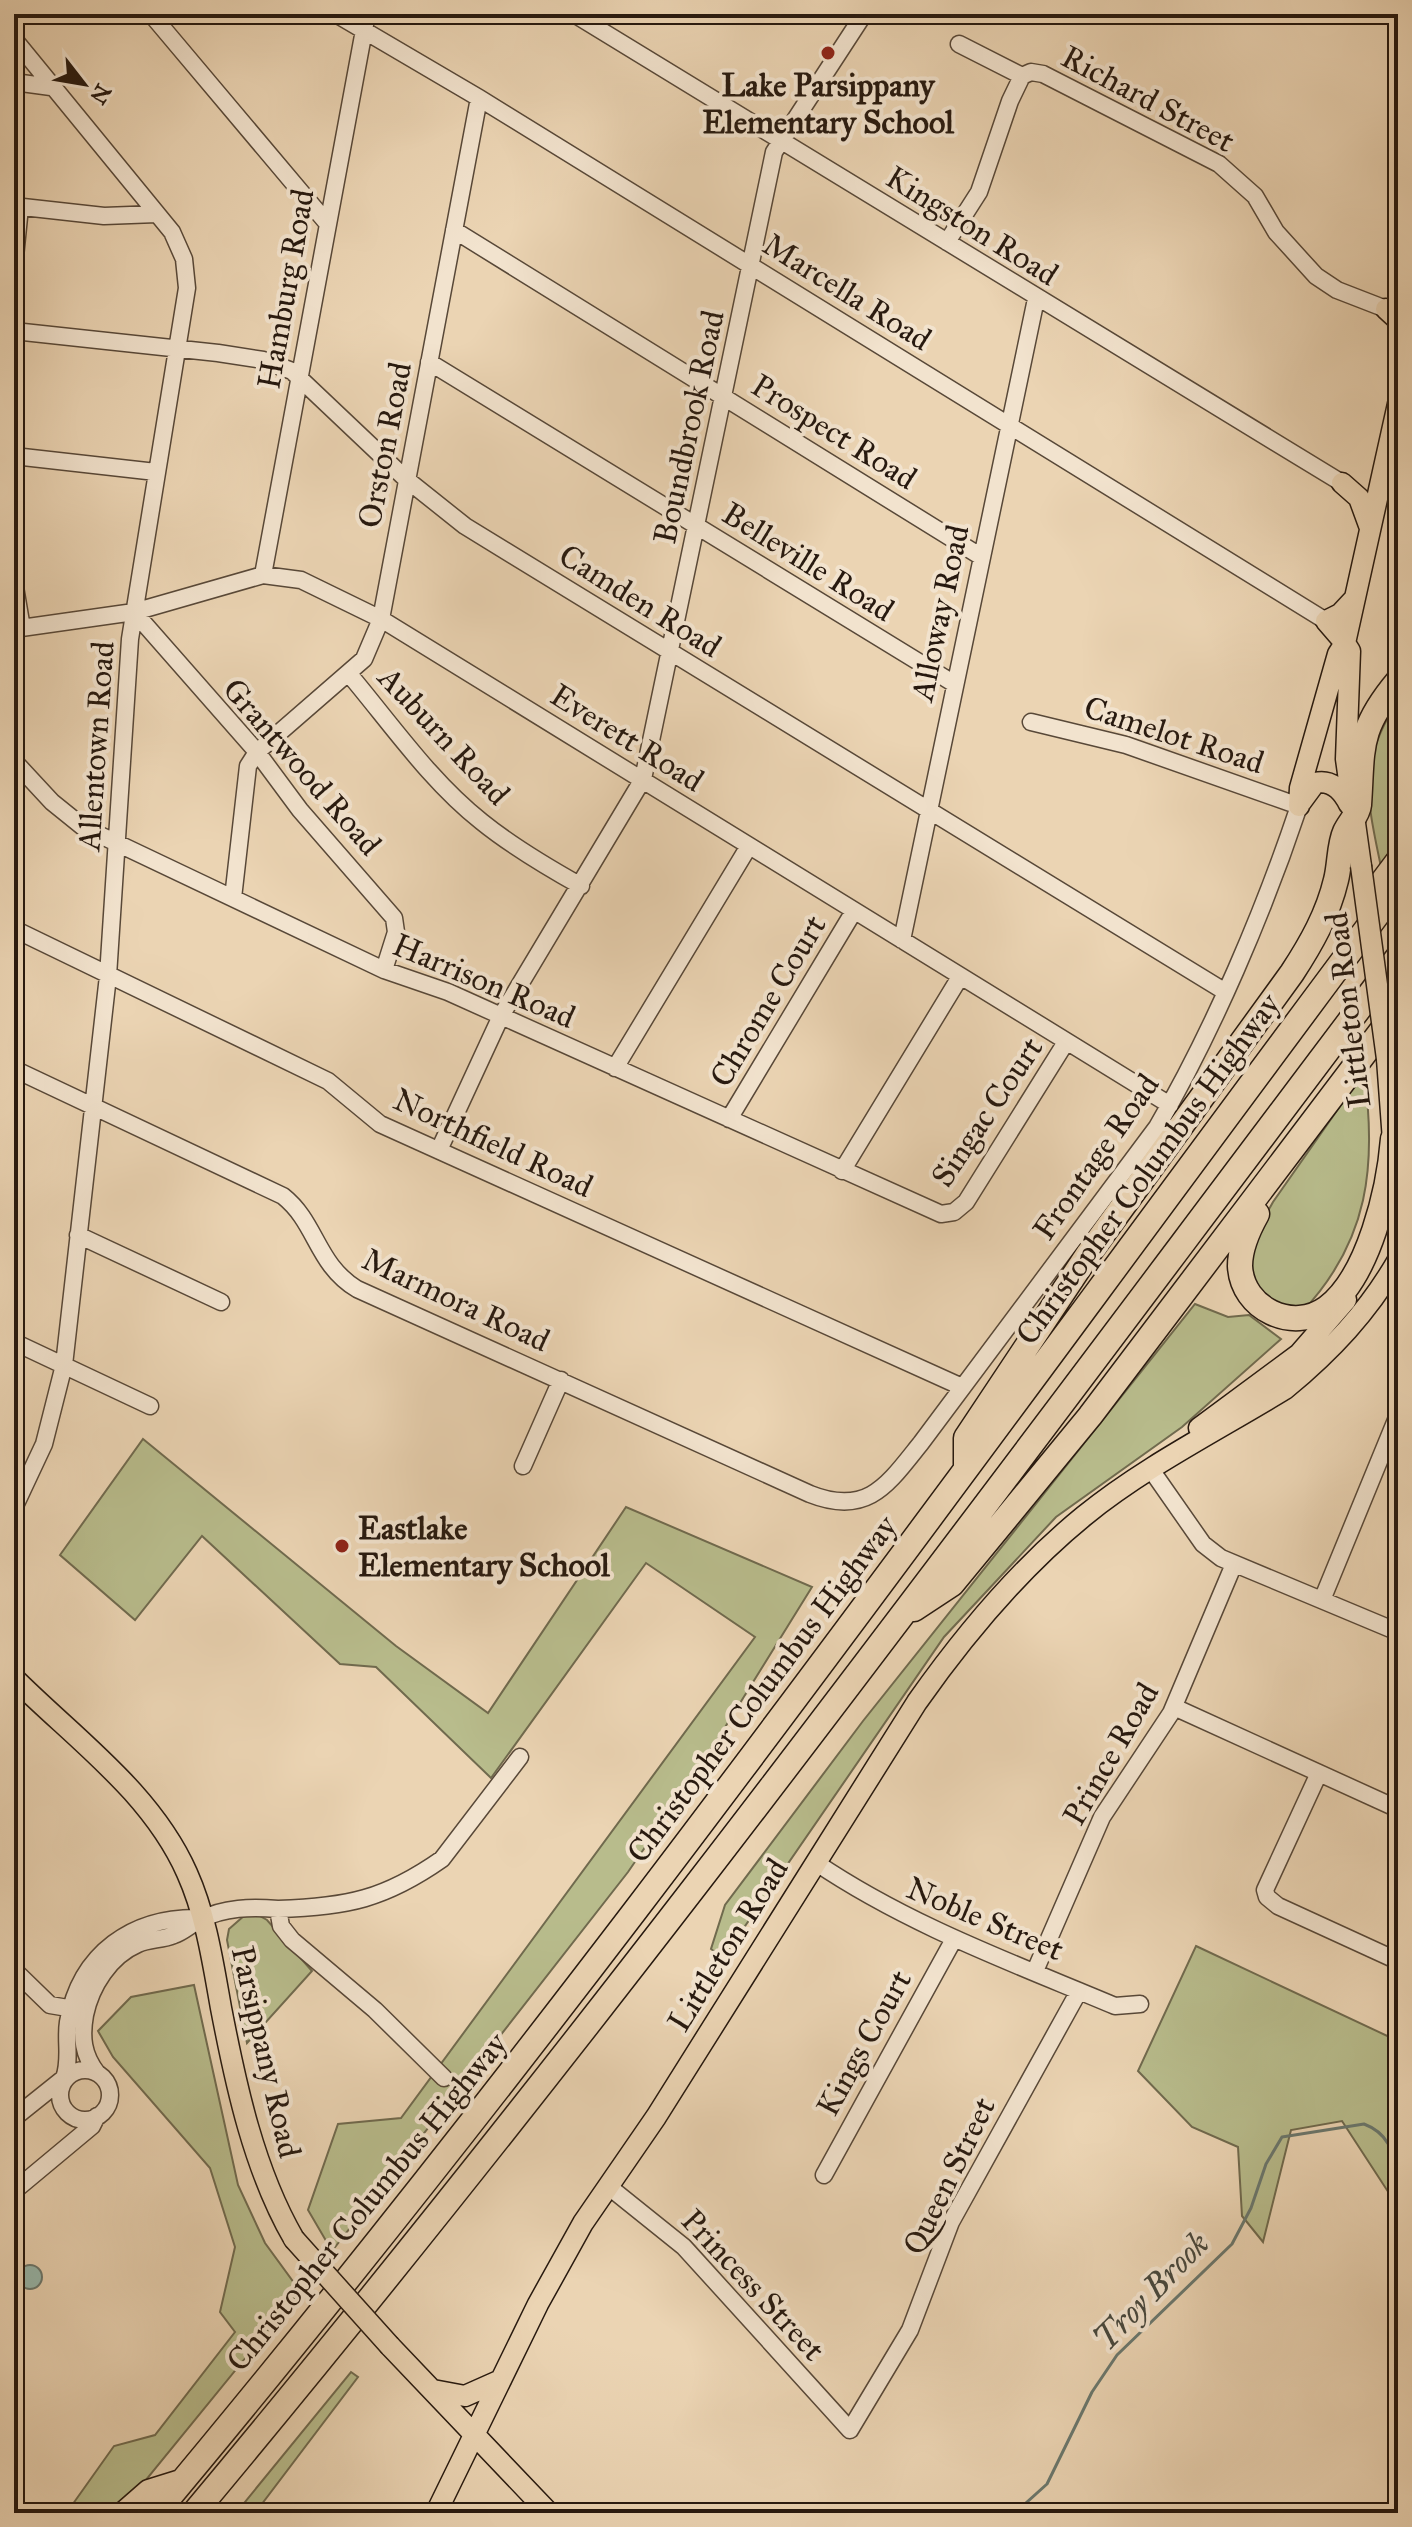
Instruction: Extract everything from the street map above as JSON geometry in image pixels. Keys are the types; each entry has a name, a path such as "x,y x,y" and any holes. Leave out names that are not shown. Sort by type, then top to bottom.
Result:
{"highway":[{"path":"966,1469 966,1438 1089,1253 1304,955 1332,895 1343,834 1352,813 1359,808 1358,765 1367,731 1376,711 1398,681"},
{"path":"1259,1073 1344,935 1398,861"},
{"name":"Christopher Columbus Highway","path":"156,2513 561,2010 1398,887"},
{"name":"Christopher Columbus Highway","path":"194,2513 557,2064 899,1619 1398,957"},
{"path":"899,1619 952,1584 962,1572 1144,1348 1398,1009"},
{"path":"1361,1059 1249,1229 1241,1255 1241,1274 1249,1294 1262,1307 1278,1315 1299,1319 1317,1313 1338,1297 1373,1233 1391,1162 1393,1139"},
{"path":"125,2513 149,2492 183,2481"}],"main road":[{"name":"Littleton Road","path":"1152,1471 1193,1432 1299,1354 1341,1307 1367,1267 1385,1220 1395,1162 1387,1059 1352,813 1346,723 1350,651 1345,643 1398,404"},
{"path":"1342,483 1352,487 1365,485 1384,464"},
{"path":"1342,483 1359,498 1370,528"},
{"path":"1299,806 1300,788 1338,654 1345,643 1326,621 1340,614 1355,598"},
{"path":"1299,806 1315,783 1324,782 1340,790 1352,813"},
{"name":"Littleton Road","path":"436,2513 566,2252 656,2117 917,1702 963,1638 1066,1532 1108,1498 1285,1389 1308,1370 1363,1314 1398,1260"},
{"name":"Parsippany Road","path":"14,1678 127,1785 156,1820 186,1870 203,1918 233,2066 257,2153 272,2198 294,2239 390,2346 549,2513"},
{"path":"433,2390 465,2396 501,2380"}],"street":[{"path":"151,14 327,223"},
{"name":"Marcella Road","path":"336,14 366,22 479,98 1326,621"},
{"name":"Kingston Road","path":"574,14 1036,299 1342,483"},
{"name":"Boundbrook Road","path":"439,1150 501,1016 643,779 672,654 774,152 864,14"},
{"name":"Hamburg Road","path":"263,575 366,22"},
{"name":"Allentown Road","path":"14,39 157,214 179,245 187,274 179,349 134,612 108,976 64,1365 44,1444 14,1508"},
{"name":"Richard Street","path":"959,44 1022,76 1031,72 1043,74 1219,164 1255,196 1276,232 1316,276 1337,290 1394,312"},
{"path":"947,242 979,192 1010,101 1022,76"},
{"path":"14,82 51,87"},
{"name":"Orston Road","path":"257,752 364,659 381,619 479,98"},
{"path":"14,267 17,207 104,216 157,214"},
{"name":"Prospect Road","path":"454,230 980,556"},
{"name":"Alloway Road","path":"902,940 953,683 1036,299"},
{"name":"Camden Road","path":"14,331 263,360 299,377 406,479 465,526 1224,991"},
{"name":"Belleville Road","path":"429,362 953,683"},
{"path":"14,456 156,472"},
{"name":"Everett Road","path":"18,628 134,612 263,575 294,577 381,619 1170,1105"},
{"path":"14,581 18,628"},
{"name":"Grantwood Road","path":"134,612 257,752 300,810 394,918 396,932 384,970"},
{"name":"Auburn Road","path":"349,674 452,795 480,821 529,856 581,886"},
{"name":"Camelot Road","path":"1031,722 1126,745 1299,806"},
{"path":"233,898 248,766 257,752"},
{"name":"Harrison Road","path":"14,761 69,818 233,898 384,970 448,992 842,1171 941,1214 954,1212"},
{"name":"Frontage Road","path":"870,1498 892,1480 1140,1153 1170,1105 1224,991 1299,806"},
{"path":"615,1068 749,846"},
{"name":"Chrome Court","path":"729,1119 854,911"},
{"name":"Northfield Road","path":"14,929 328,1081 380,1124 962,1387"},
{"path":"842,1171 960,977"},
{"name":"Singac Court","path":"954,1212 966,1202 1066,1042"},
{"name":"Marmora Road","path":"14,1069 283,1196 305,1220 325,1262 357,1289 828,1501 870,1498"},
{"path":"78,1235 221,1302"},
{"path":"14,1342 150,1406"},
{"path":"523,1466 561,1380"},
{"path":"1322,1600 1398,1415"},
{"path":"1152,1471 1203,1544 1234,1564 1398,1632"},
{"name":"Prince Road","path":"1035,1971 1102,1817 1174,1707 1234,1564"},
{"path":"1174,1707 1398,1809"},
{"path":"97,2116 78,2118 67,2111 61,2099 89,1967 119,1937 174,1917 203,1918 232,1909 336,1907 391,1891 442,1859 520,1757"},
{"path":"1319,1773 1265,1890 1267,1897 1278,1906 1398,1961"},
{"name":"Noble Street","path":"815,1862 886,1908 954,1939 1115,2006 1140,2004"},
{"path":"278,1909 281,1926 292,1940 375,2010 444,2078"},
{"name":"Kings Court","path":"824,2175 954,1939"},
{"path":"14,1970 42,1999 78,2010"},
{"name":"Queen Street","path":"850,2430 910,2330 951,2222 1079,1991"},
{"path":"14,2191 92,2126 107,2106 110,2094 83,2046 78,2010"},
{"path":"14,2118 64,2078 84,2070 97,2073"},
{"name":"Princess Street","path":"608,2186 684,2247 850,2430"}],"green space":[{"path":"1398,701 1398,842 1381,867 1369,801 1369,782 1376,744"},
{"path":"1364,1072 1368,1106 1368,1170 1354,1229 1342,1258 1302,1312 1281,1310 1249,1281 1254,1236 1273,1202"},
{"path":"1195,1304 1228,1317 1249,1315 1281,1339 1182,1427 1056,1517 944,1637 723,1958 711,1949 725,1905 863,1721"},
{"path":"143,1439 396,1646 488,1713 626,1507 812,1587 701,1766 628,1872 332,2251 308,2210 338,2124 401,2118 755,1637 646,1563 491,1778 376,1667 340,1664 202,1536 135,1620 60,1555"},
{"path":"245,1915 258,1915 267,1920 312,1971 247,2043 227,1940 229,1929"},
{"path":"1196,1946 1398,2041 1398,2207 1342,2121 1291,2130 1263,2242 1242,2216 1238,2147 1192,2127 1138,2071"},
{"path":"194,1985 238,2185 265,2243 300,2291 119,2513 56,2513 70,2508 114,2446 155,2435 235,2332 220,2312 235,2247 210,2168 113,2057 98,2031 131,1997"},
{"path":"351,2372 358,2377 255,2513 236,2513"}],"water":[{"path":"30,2265 39,2268 42,2277 39,2286 30,2289 21,2286 18,2277 21,2268"}],"waterway":[{"name":"Troy Brook","path":"1015,2513 1047,2484 1092,2392 1117,2355 1232,2244 1251,2208 1266,2164 1282,2137 1364,2124 1384,2138 1398,2174"}],"place":[{"name":"Lake Parsippany Elementary School","path":"828,53"},
{"name":"Eastlake Elementary School","path":"342,1546"}]}
